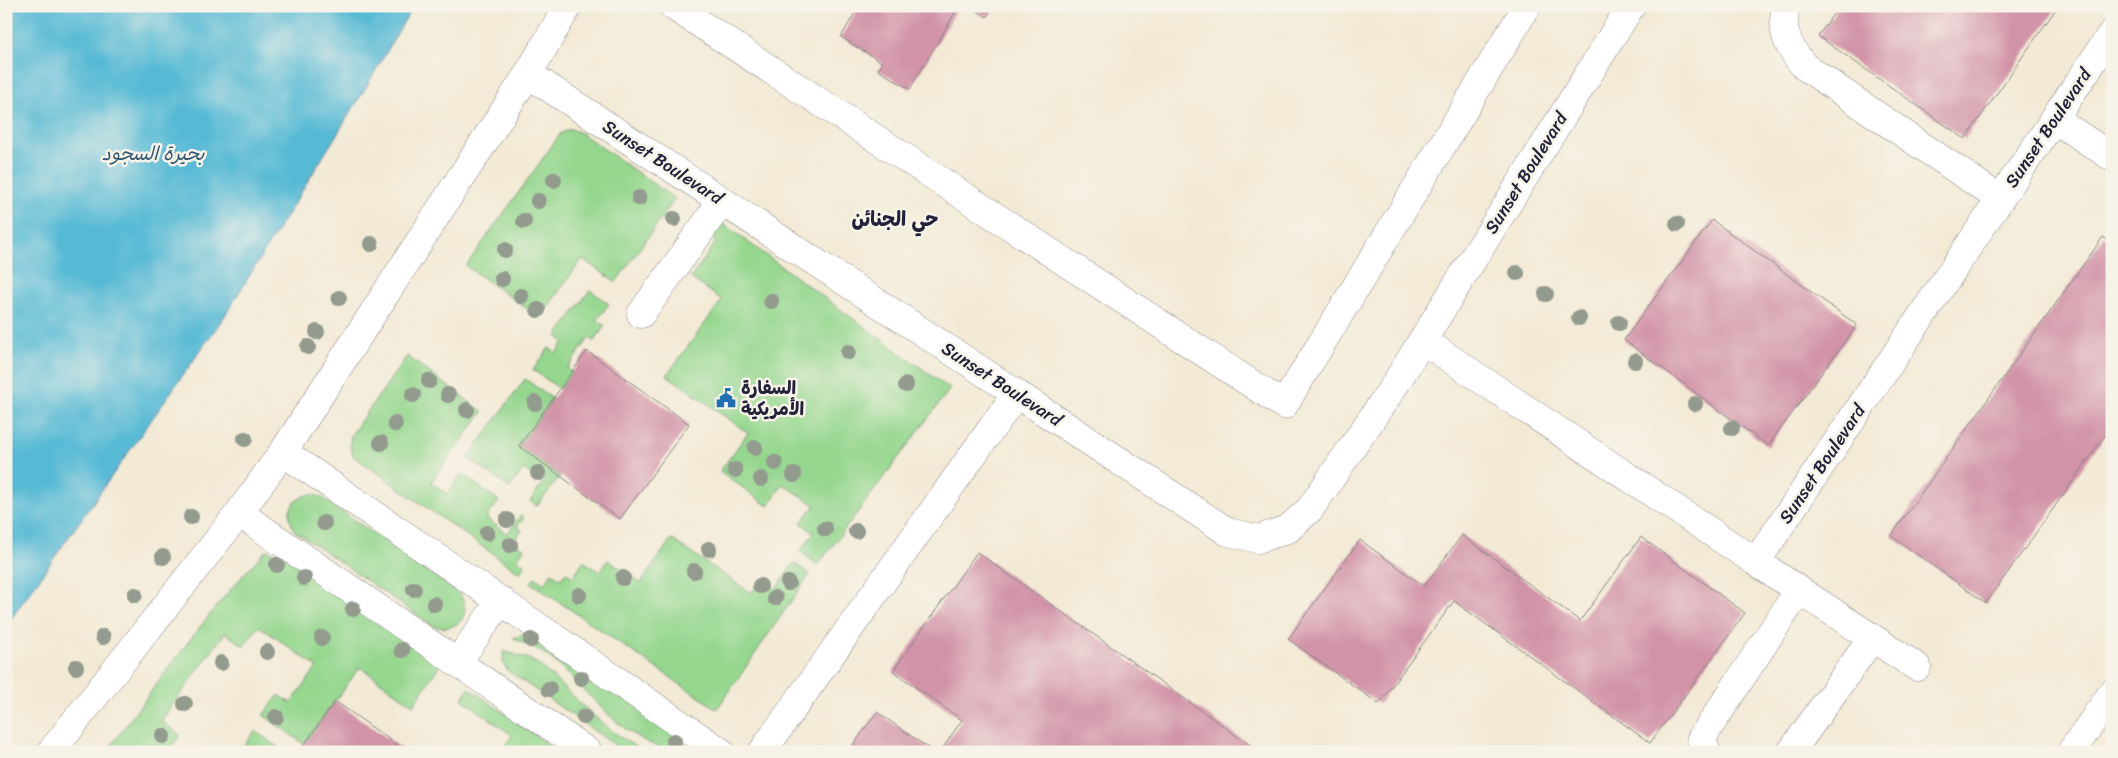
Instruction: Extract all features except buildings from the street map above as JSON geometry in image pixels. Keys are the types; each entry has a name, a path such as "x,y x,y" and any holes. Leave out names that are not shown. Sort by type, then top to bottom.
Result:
{"street":[{"path":"55,751 239,513 283,452 528,74 568,6"},
{"path":"673,6 1284,405 1527,6"},
{"name":"Sunset Boulevard","path":"528,74 1228,532 1258,539 1288,529 1310,509 1392,389 1631,6"},
{"path":"1786,6 1784,18 1785,34 1791,50 1804,66 2000,199"},
{"name":"Sunset Boulevard","path":"1756,562 2112,33"},
{"path":"2054,119 2112,157"},
{"path":"642,314 722,201"},
{"path":"1422,340 1917,667"},
{"path":"762,752 1016,394"},
{"path":"283,452 721,752"},
{"path":"239,513 588,752"},
{"path":"1707,752 1701,740 1799,590"},
{"path":"456,663 501,600"},
{"path":"1791,752 1872,638"},
{"path":"2071,752 2112,693"}],"green space":[{"path":"571,129 581,133 675,199 616,282 582,259 540,318 466,266 561,133"},
{"path":"719,221 950,389 818,565 800,551 814,533 801,523 815,505 783,484 768,506 720,471 748,433 667,375 722,300 691,278 716,242 708,236"},
{"path":"590,290 609,304 597,320 605,326 594,341 589,338 567,369 572,372 560,389 533,370 549,348 556,353 564,342 557,336"},
{"path":"407,356 483,412 431,482 447,494 462,474 499,501 486,518 507,534 521,515 524,518 517,526 522,530 514,541 524,549 517,559 525,565 520,573 353,456 350,445 351,435"},
{"path":"525,379 553,399 519,446 560,476 537,506 530,501 543,483 523,469 510,488 468,458"},
{"path":"311,494 321,497 459,593 465,608 461,620 450,627 433,626 295,531 290,518 291,508 298,499"},
{"path":"671,539 751,593 762,579 776,589 794,563 810,574 717,709 531,583 535,577 544,584 552,573 561,579 566,572 573,577 583,561 600,572 608,560 641,583"},
{"path":"266,550 284,556 440,665 413,705 360,667 304,744 263,715 279,695 291,703 317,667 259,626 244,646 225,633 161,721 180,735 168,752 106,752 203,623"},
{"path":"524,635 534,637 682,738 687,752 666,749 647,742 629,731 597,704 553,660 539,650 513,638"},
{"path":"503,651 529,659 538,664 589,712 616,734 646,752 625,752 508,671 503,663"},
{"path":"469,688 559,752 501,752 512,735 462,699"},
{"path":"255,731 284,752 240,752"}],"water":[{"name":"بحيرة السجود","path":"6,6 413,6 368,84 224,317 6,626"}],"place":[{"name":"السفارة الأمريكية","path":"726,398"}],"district":[{"name":"حي الجنائن","path":"895,219"}]}
